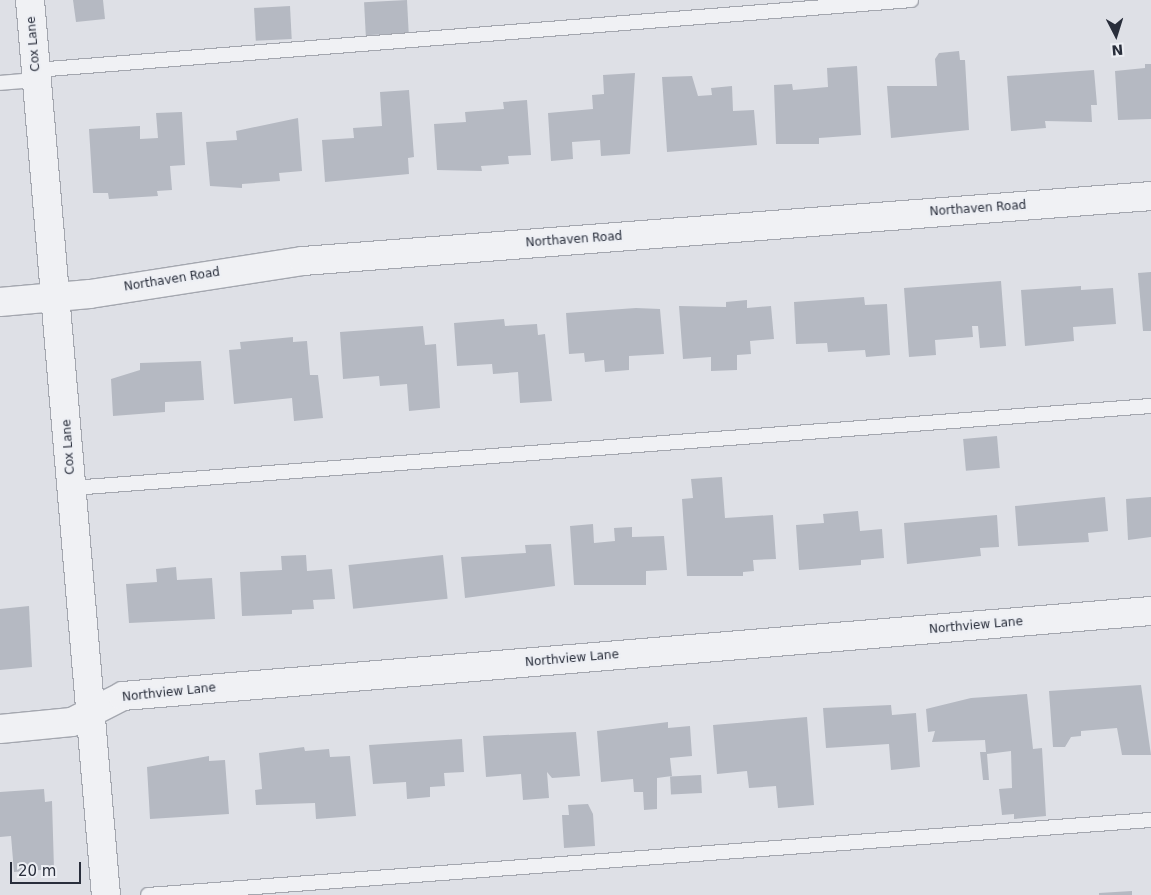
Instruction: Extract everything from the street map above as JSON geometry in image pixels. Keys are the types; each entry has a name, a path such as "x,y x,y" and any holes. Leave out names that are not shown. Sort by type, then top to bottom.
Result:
{"street":[{"name":"Cox Lane","path":"30,0 58,297 106,895"},
{"name":"Northaven Road","path":"0,302 58,297 303,261 1151,196"},
{"name":"Northview Lane","path":"0,729 72,722 123,696 1151,611"}],"lane":[{"path":"0,83 36,75 911,0"},
{"path":"72,488 1151,406"},
{"path":"148,895 1151,820"}],"building":[{"path":"73,0 103,0 105,19 76,22"},
{"path":"407,0 409,33 366,35 364,2"},
{"path":"290,6 292,39 256,41 254,8"},
{"path":"959,51 960,60 965,60 969,130 891,138 887,86 937,86 935,59 939,53"},
{"path":"1145,64 1151,64 1151,119 1118,120 1115,71 1145,68"},
{"path":"857,66 861,135 819,138 819,144 776,144 774,85 792,84 793,90 828,87 827,68"},
{"path":"1094,70 1097,105 1091,105 1092,122 1045,121 1046,128 1011,131 1007,76"},
{"path":"635,73 630,154 601,156 600,140 572,142 573,159 551,161 548,113 593,109 592,95 604,94 603,75"},
{"path":"692,76 698,96 712,95 711,88 732,86 733,111 754,110 757,145 667,152 662,77"},
{"path":"409,90 414,157 408,158 409,174 325,182 322,140 354,138 353,128 382,126 380,92"},
{"path":"527,100 531,155 508,156 509,164 481,166 482,171 437,170 434,124 466,122 465,112 504,109 503,102"},
{"path":"182,112 185,165 170,166 172,190 157,191 158,196 109,199 108,193 93,193 89,129 140,126 140,139 158,138 156,113"},
{"path":"298,118 302,171 279,173 280,181 242,184 242,188 210,186 206,142 237,140 236,131"},
{"path":"1151,272 1151,331 1143,331 1138,273"},
{"path":"1001,281 1006,346 980,348 978,326 972,326 973,337 935,340 936,355 909,357 904,288"},
{"path":"1081,286 1081,290 1113,288 1116,324 1073,327 1074,341 1025,346 1021,290"},
{"path":"864,297 865,305 887,304 890,355 866,357 865,350 828,352 827,343 796,344 794,302"},
{"path":"747,300 747,308 771,306 774,339 750,341 751,354 737,355 737,370 711,371 711,357 683,359 679,306 726,307 726,302"},
{"path":"636,308 660,309 664,354 629,356 629,370 605,372 604,360 585,362 584,353 569,354 566,313"},
{"path":"504,319 505,326 537,324 538,335 545,334 552,401 520,403 518,372 493,374 492,364 457,366 454,323"},
{"path":"423,326 425,345 436,344 440,408 409,411 407,384 380,386 379,376 343,379 340,332"},
{"path":"293,337 293,342 307,341 310,375 318,375 323,418 294,421 292,398 234,404 229,350 241,349 240,342"},
{"path":"201,361 204,400 165,402 165,412 113,416 111,379 140,370 140,363"},
{"path":"997,436 1000,468 966,471 963,439"},
{"path":"722,477 725,518 773,515 776,559 753,560 754,571 743,572 743,576 687,576 682,499 693,498 691,479"},
{"path":"1105,497 1108,531 1088,533 1089,542 1018,546 1015,506"},
{"path":"1151,497 1151,537 1128,540 1126,499"},
{"path":"858,511 860,531 882,529 884,558 861,560 861,565 799,570 796,525 824,523 823,514"},
{"path":"997,515 999,547 980,548 981,556 907,564 904,523"},
{"path":"593,524 594,543 615,541 614,528 632,527 632,537 664,536 667,570 646,571 646,585 574,585 570,526"},
{"path":"551,544 555,586 465,598 461,557 526,553 525,545"},
{"path":"306,555 307,571 332,569 335,599 313,600 314,609 292,610 292,614 242,616 240,572 282,570 281,556"},
{"path":"443,555 448,599 353,609 349,565"},
{"path":"176,567 177,580 212,578 215,619 129,623 126,584 157,582 156,569"},
{"path":"29,606 32,667 0,670 0,609"},
{"path":"1141,685 1151,755 1122,755 1117,728 1081,731 1081,736 1071,737 1065,747 1053,747 1049,691"},
{"path":"1027,694 1033,749 1042,748 1046,816 1014,819 1014,814 1002,815 999,789 1012,788 1011,751 987,754 989,780 983,780 980,752 986,752 985,740 932,742 935,731 928,732 926,709 971,698"},
{"path":"891,705 892,715 916,713 920,767 891,770 889,744 826,748 823,708"},
{"path":"807,717 814,805 778,808 776,786 749,788 747,771 717,774 713,725"},
{"path":"668,722 668,728 690,726 692,756 670,758 672,776 657,778 657,809 644,810 643,792 634,792 633,779 601,782 597,731"},
{"path":"576,732 580,776 552,778 547,772 549,798 523,800 521,774 486,777 483,736"},
{"path":"462,739 464,772 444,773 445,786 430,787 430,797 407,799 406,782 373,784 369,745"},
{"path":"304,747 305,751 329,749 330,757 350,756 356,816 316,819 315,803 256,805 255,790 262,789 259,753"},
{"path":"209,756 209,761 225,760 229,814 150,819 147,767"},
{"path":"701,775 702,793 671,795 670,777"},
{"path":"44,789 45,802 52,801 54,869 14,872 11,836 0,837 0,792"},
{"path":"588,804 593,814 595,846 564,848 562,815 569,815 568,805"},
{"path":"1132,891 1132,895 1099,895 1099,893"}]}
